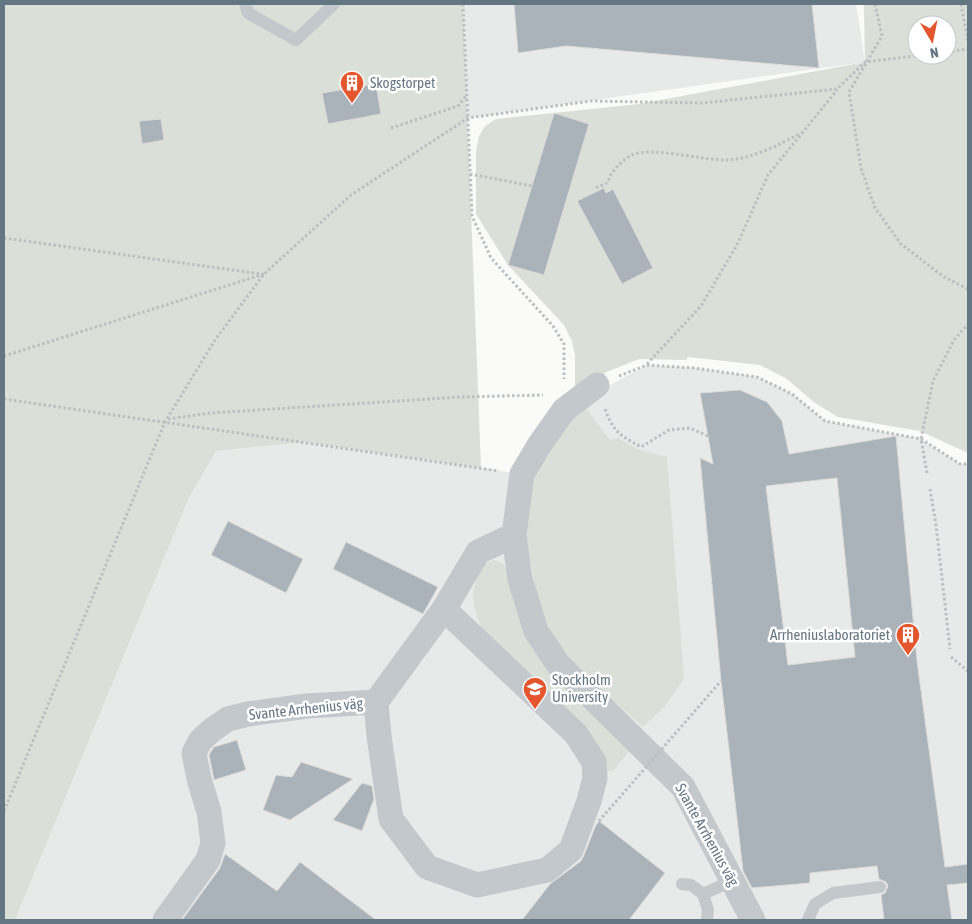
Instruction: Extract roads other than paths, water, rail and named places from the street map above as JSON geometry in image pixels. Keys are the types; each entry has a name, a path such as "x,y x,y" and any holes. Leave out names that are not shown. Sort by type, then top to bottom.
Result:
{"street":[{"name":"Svante Arrhenius väg","path":"597,385 564,402 522,474 514,535 520,579 536,631 558,664 683,787 753,920"},
{"name":"Svante Arrhenius väg","path":"444,609 576,734 594,762 595,778 589,801 571,850 547,870 477,884 427,867 391,819 379,736 376,702 444,609 478,552 514,535"},
{"name":"Svante Arrhenius väg","path":"165,920 208,860 213,844 209,812 199,779 194,753 200,741 212,730 228,720 248,714 307,706 376,702"}],"lane":[{"path":"245,4 248,13 296,40 334,4"},
{"path":"702,894 732,881"},
{"path":"682,884 691,885 702,894 708,910 708,920"},
{"path":"808,920 815,904 832,893 880,887"}],"place":[{"name":"Skogstorpet","path":"352,104"},
{"name":"Arrheniuslaboratoriet","path":"908,656"},
{"name":"Stockholm University","path":"535,710"}]}
